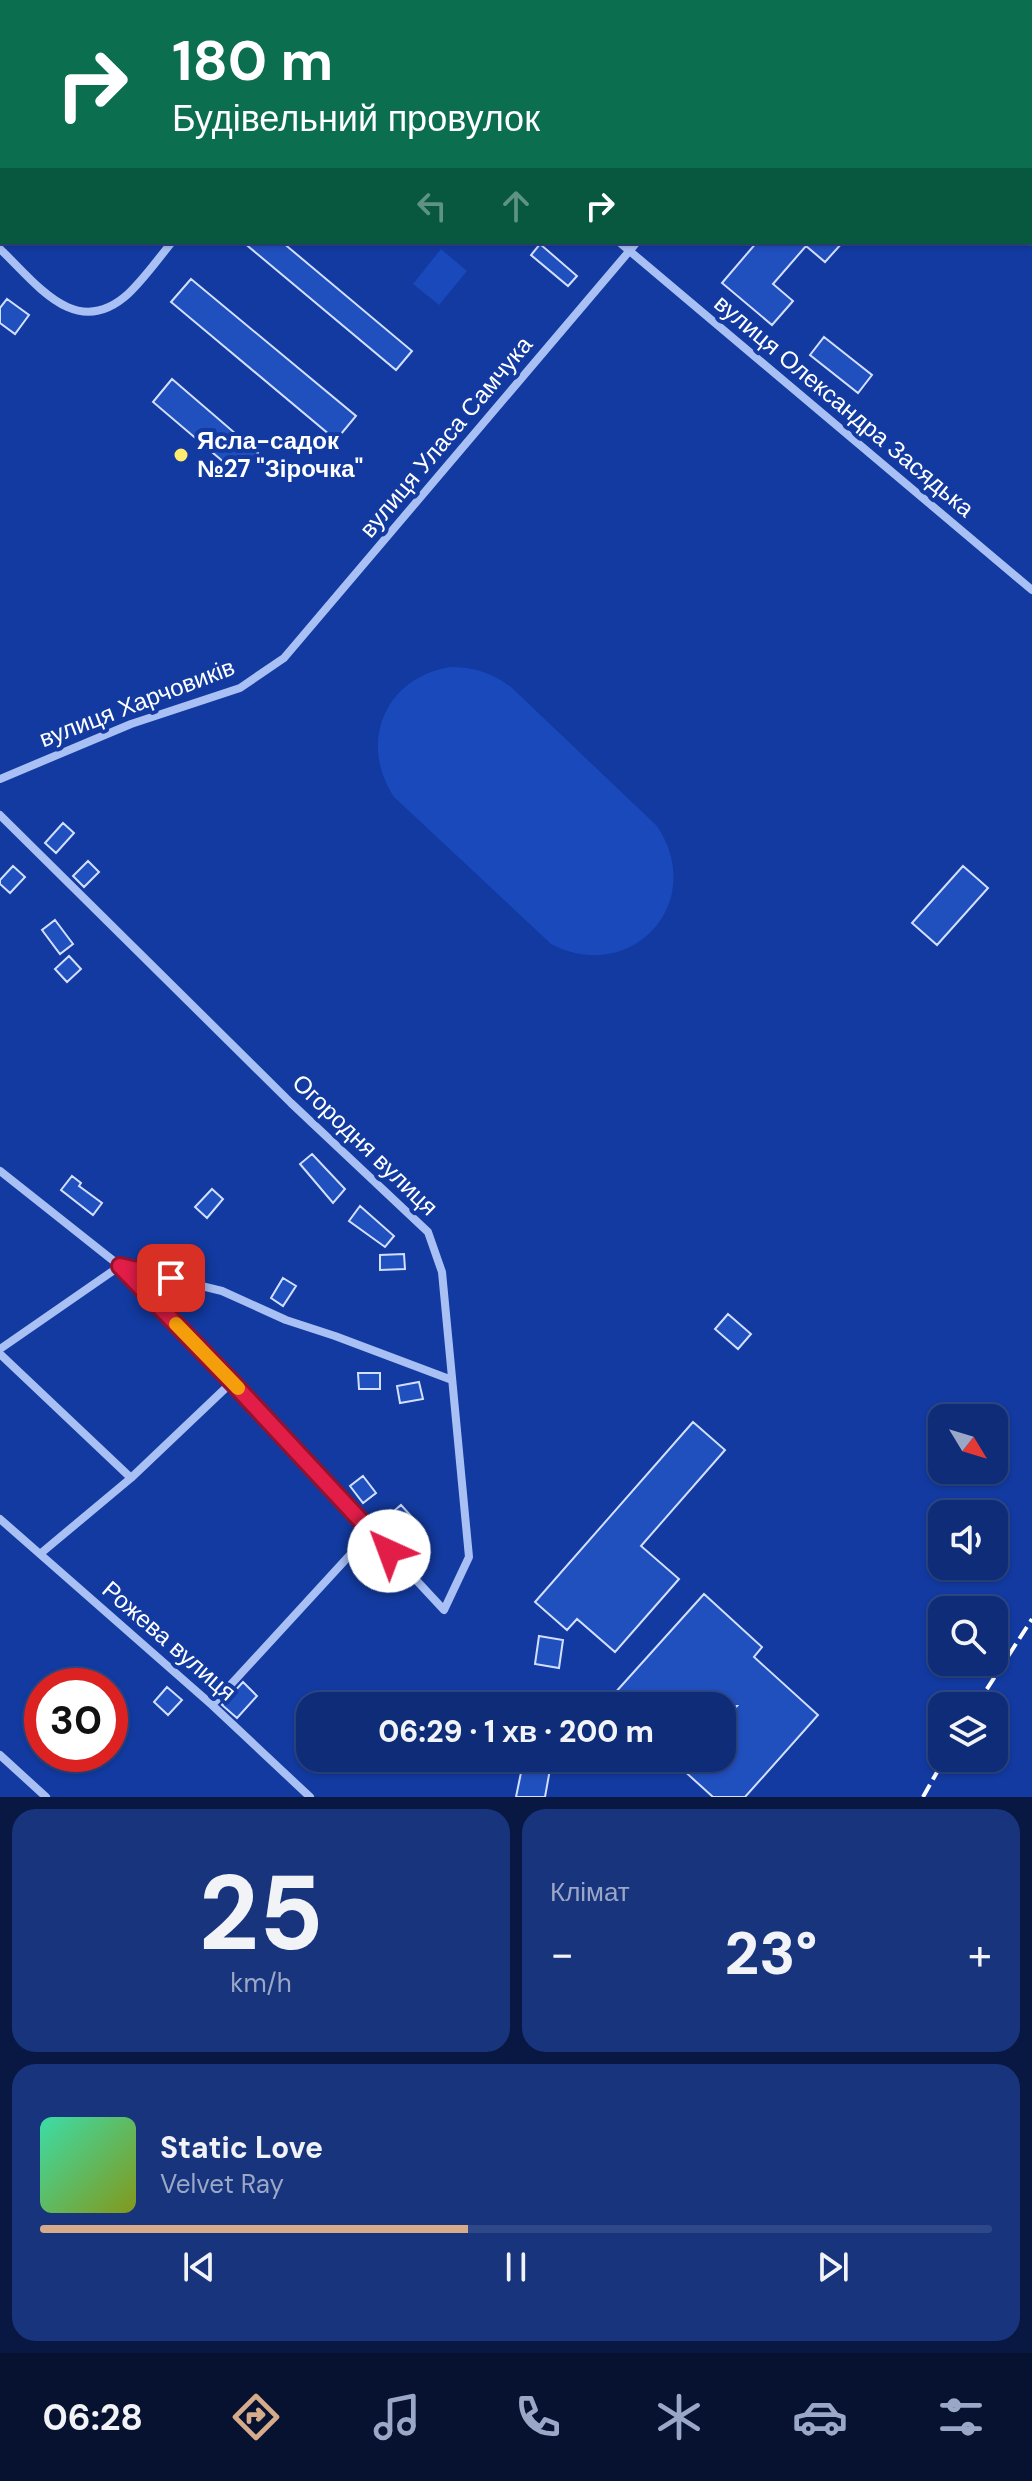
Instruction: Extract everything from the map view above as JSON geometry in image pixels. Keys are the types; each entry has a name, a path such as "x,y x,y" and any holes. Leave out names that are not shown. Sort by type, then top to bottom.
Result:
{"street":[{"path":"0,249 50,296 73,311 100,313 127,294 170,244"},
{"name":"вулиця Олександра Засядька","path":"621,244 1032,590"},
{"name":"вулиця Уласа Самчука","path":"284,658 635,244"},
{"name":"вулиця Харчовиків","path":"0,779 131,724 240,688 284,658"},
{"name":"Огородня вулиця","path":"0,815 291,1103 428,1232 442,1272 469,1557 444,1610 371,1532"},
{"path":"0,1171 120,1266 371,1532 212,1705"},
{"path":"131,1478 0,1351 120,1266 222,1291 286,1320 452,1380"},
{"path":"40,1554 131,1478 232,1382"},
{"name":"Рожева вулиця","path":"0,1519 212,1705 310,1797"},
{"path":"0,1755 46,1797"}],"shaded area":[{"path":"441,249 467,271 439,305 413,284"},
{"path":"450,667 482,672 511,687 657,826 670,855 673,882 667,908 654,929 634,945 609,954 581,954 551,944 394,797 383,776 378,755 384,716 394,698 409,684 427,673"}],"building":[{"path":"245,244 284,244 412,351 396,370"},
{"path":"540,244 577,276 568,286 531,255"},
{"path":"755,244 841,244 825,262 806,246 773,284 793,301 772,325 722,283"},
{"path":"191,279 356,416 336,440 171,302"},
{"path":"7,299 29,315 15,334 0,323 0,308"},
{"path":"824,337 872,375 858,393 810,355"},
{"path":"172,379 258,453 239,475 153,402"},
{"path":"63,823 74,833 56,853 45,843"},
{"path":"88,861 99,872 84,887 73,876"},
{"path":"13,866 25,877 10,893 0,884 0,880"},
{"path":"963,866 988,888 937,945 912,923"},
{"path":"55,920 73,944 60,954 42,930"},
{"path":"69,956 81,969 67,982 55,969"},
{"path":"312,1154 345,1189 333,1203 300,1164"},
{"path":"72,1176 81,1183 79,1186 102,1203 93,1215 61,1190"},
{"path":"212,1189 223,1199 207,1218 195,1207"},
{"path":"360,1206 394,1236 385,1247 349,1221"},
{"path":"404,1254 405,1269 380,1270 380,1255"},
{"path":"283,1278 296,1286 283,1306 271,1298"},
{"path":"728,1314 751,1334 738,1349 715,1329"},
{"path":"358,1373 380,1373 380,1389 359,1389"},
{"path":"419,1382 423,1399 400,1403 397,1386"},
{"path":"693,1422 725,1450 641,1546 679,1579 615,1652 577,1619 567,1630 535,1602"},
{"path":"363,1476 376,1493 363,1503 350,1486"},
{"path":"401,1505 422,1528 409,1540 388,1516"},
{"path":"704,1594 762,1647 754,1657 818,1715 745,1797 713,1797 685,1772 736,1772 736,1692 616,1692"},
{"path":"539,1636 563,1640 559,1668 535,1664"},
{"path":"243,1682 257,1696 237,1718 222,1705"},
{"path":"167,1687 182,1700 168,1715 154,1702"},
{"path":"521,1772 549,1772 545,1797 516,1797"}],"railway":[{"path":"985,1692 1032,1619"},
{"path":"923,1797 937,1772"}],"slow traffic":[{"path":"176,1324 238,1388"}],"place":[{"name":"Ясла-садок №27 \"Зірочка\"","path":"181,455"}],"route":[{"path":"171,1278 120,1266 389,1551"}]}
